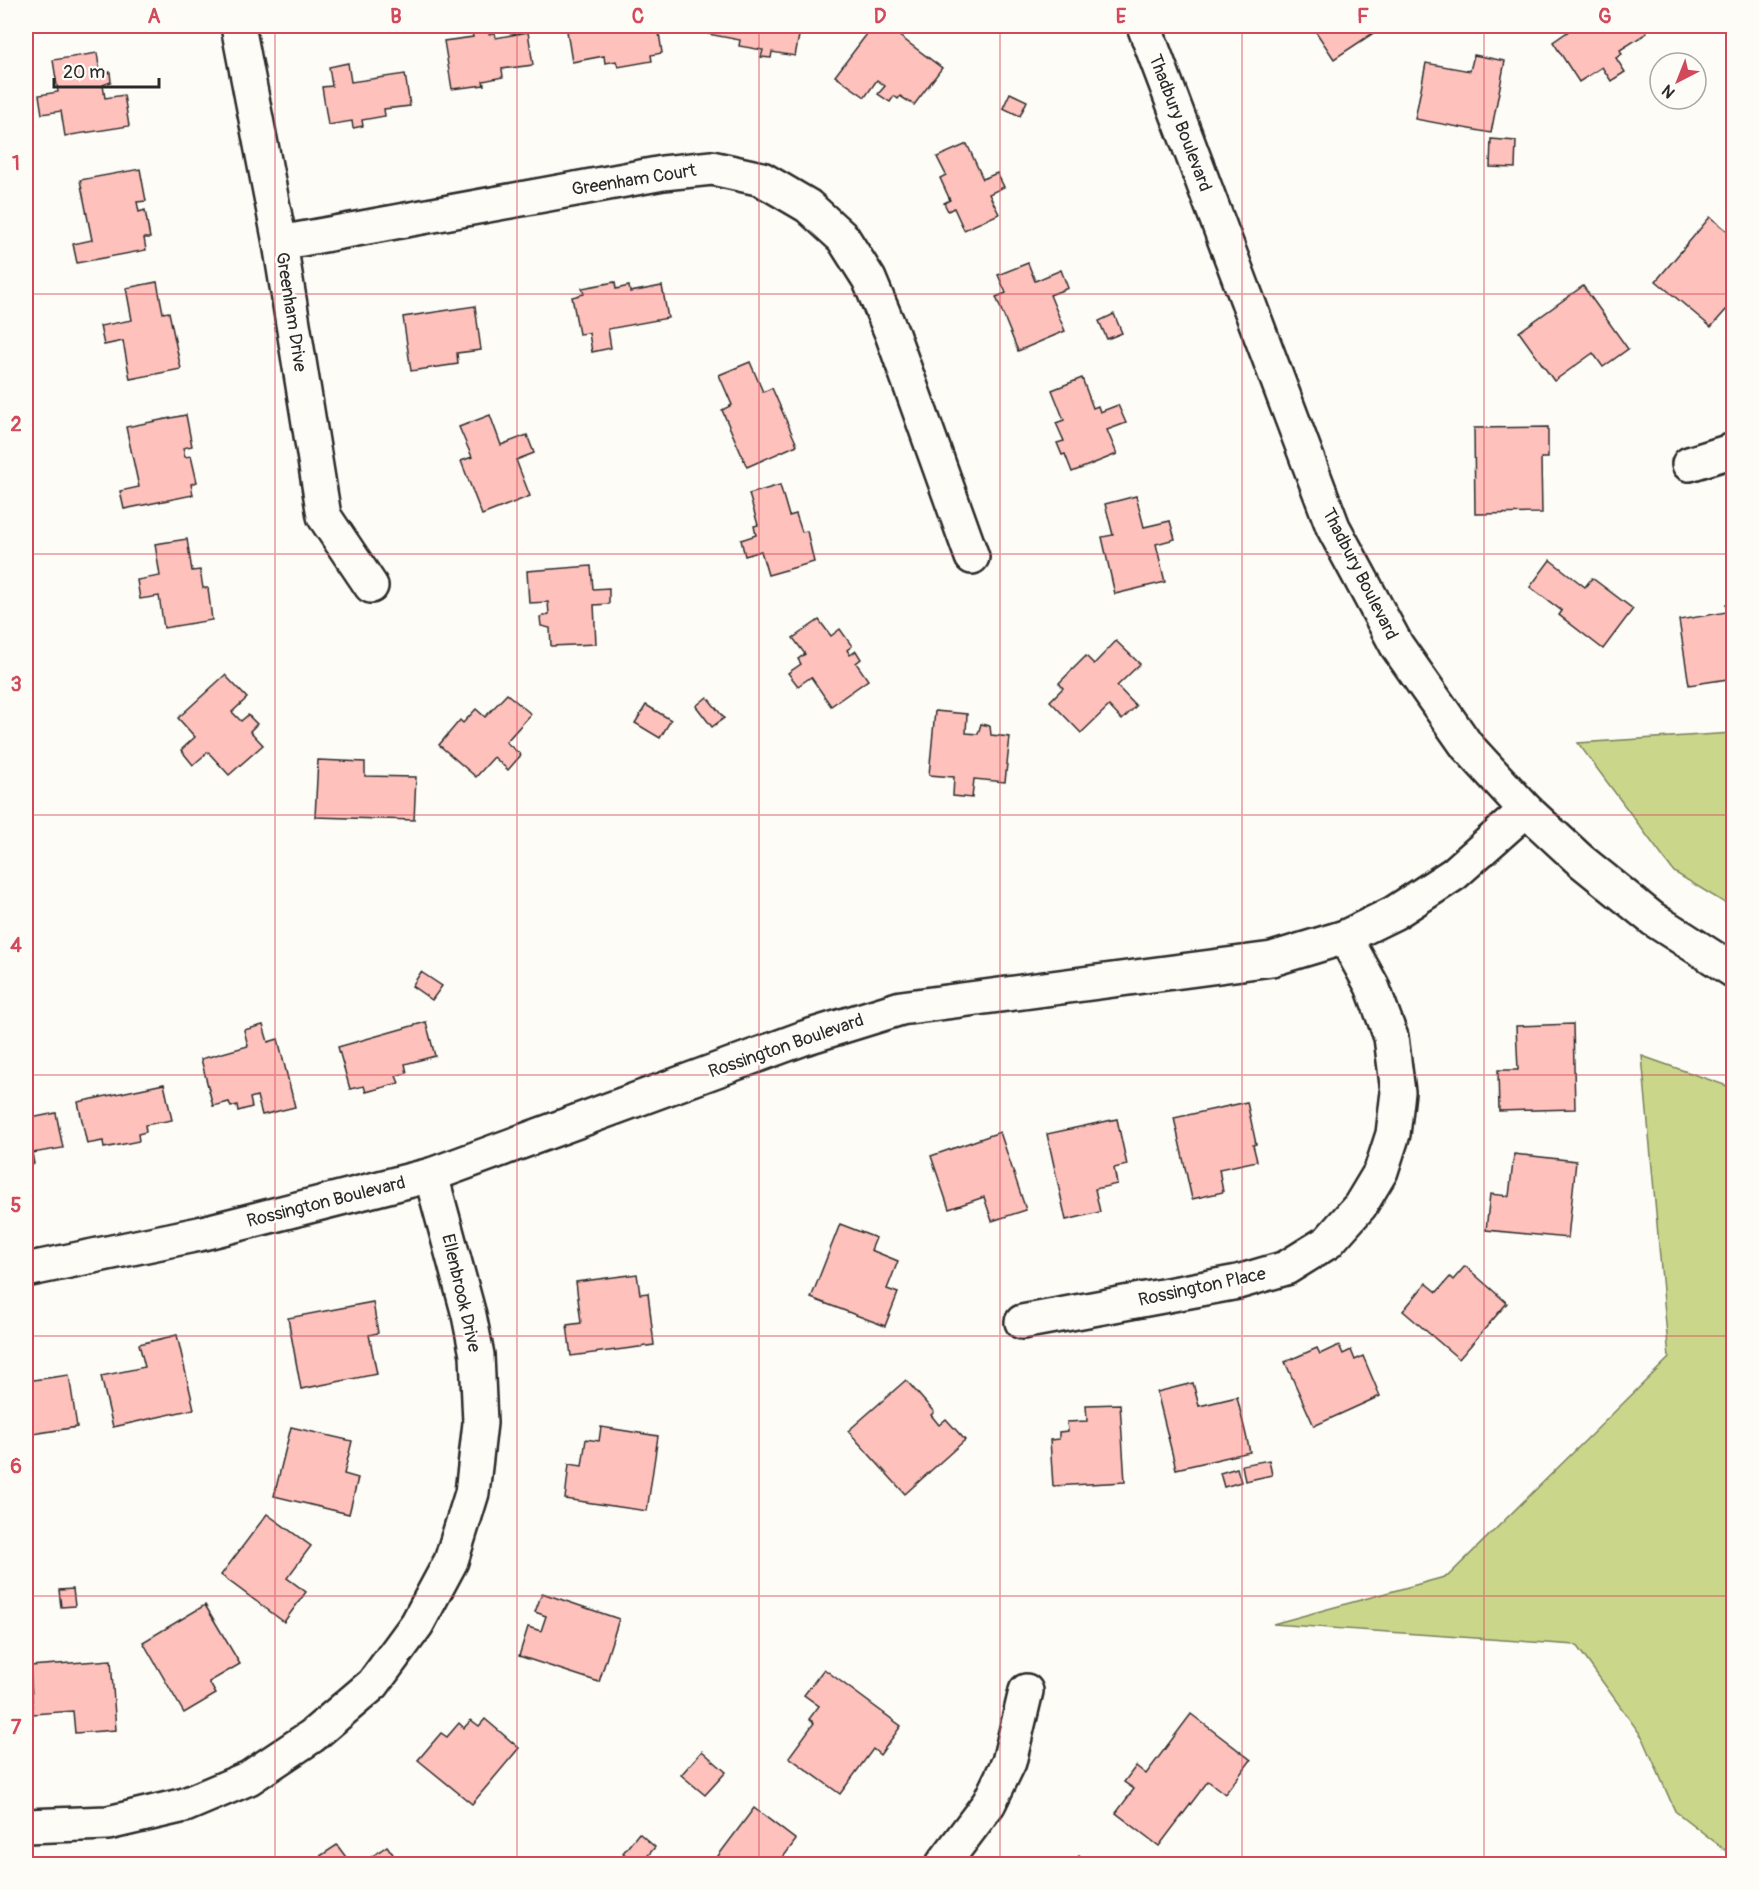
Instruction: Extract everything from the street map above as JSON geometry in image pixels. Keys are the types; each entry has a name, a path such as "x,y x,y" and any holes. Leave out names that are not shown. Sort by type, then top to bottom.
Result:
{"street":[{"name":"Greenham Drive","path":"238,26 280,243 324,516 371,586"},
{"name":"Thadbury Boulevard","path":"1144,26 1333,527 1397,646 1467,746 1526,810 1580,860 1653,919 1734,971"},
{"name":"Greenham Court","path":"280,243 663,173 712,168 762,179 808,206 843,238 869,279 892,334 972,557"},
{"path":"1689,464 1734,450"},
{"name":"Rossington Boulevard","path":"26,1270 199,1234 431,1175 804,1038 901,1008 1272,959 1345,937 1394,913 1454,874 1526,810"},
{"name":"Rossington Place","path":"1022,1322 1238,1282 1286,1268 1328,1242 1360,1206 1381,1171 1393,1134 1398,1092 1391,1037 1372,986 1345,937"},
{"name":"Ellenbrook Drive","path":"26,1826 108,1823 185,1805 249,1778 312,1736 373,1684 417,1624 451,1561 472,1493 480,1423 477,1355 431,1175"},
{"path":"943,1864 989,1803 1009,1761 1026,1691"}],"green space":[{"path":"1734,733 1733,908 1674,872 1578,743"},
{"path":"1642,1056 1733,1088 1733,1856 1675,1811 1643,1738 1576,1645 1273,1624 1448,1576 1669,1358"}],"building":[{"path":"471,26 488,26 489,34 495,33 496,38 528,32 533,65 502,69 503,77 483,81 484,85 452,89 444,41 473,37"},
{"path":"596,26 658,26 662,53 651,55 652,61 618,67 616,61 605,63 604,56 572,62 567,31"},
{"path":"710,26 801,26 795,56 772,52 771,58 761,57 763,50 739,46 740,40 708,34"},
{"path":"873,26 886,26 942,68 914,105 900,96 898,99 894,96 890,102 878,94 885,86 877,80 865,97 835,76"},
{"path":"1312,26 1384,26 1334,59"},
{"path":"1576,26 1642,26 1647,33 1620,50 1622,54 1616,58 1625,72 1611,81 1602,67 1579,82 1553,42"},
{"path":"97,53 100,73 110,72 111,82 103,85 105,98 124,95 129,126 65,136 61,111 42,114 39,95 58,92 53,60"},
{"path":"1474,55 1505,61 1491,133 1415,119 1426,63 1470,71"},
{"path":"348,63 351,82 405,74 410,106 384,109 385,116 362,120 363,126 353,128 352,121 328,125 322,87 332,86 329,67"},
{"path":"1010,93 1027,101 1020,116 1003,108"},
{"path":"1491,139 1516,141 1515,168 1490,167"},
{"path":"967,144 983,179 997,173 1004,187 989,194 999,214 964,230 954,208 948,211 944,203 950,200 940,178 946,175 937,157"},
{"path":"140,169 146,201 137,202 139,212 145,210 150,238 144,238 146,250 77,263 73,244 92,240 80,180"},
{"path":"1710,217 1734,236 1734,295 1731,298 1734,301 1711,327 1656,281"},
{"path":"1028,263 1035,281 1061,270 1068,288 1050,295 1065,331 1018,351 996,297 1006,293 998,275"},
{"path":"157,282 163,313 169,312 181,369 130,379 123,341 104,345 100,326 132,320 126,288"},
{"path":"615,282 616,289 629,286 630,292 662,286 668,318 608,329 611,348 592,352 589,333 579,334 572,297 584,294 582,288"},
{"path":"1583,286 1628,349 1603,367 1593,353 1554,381 1519,332"},
{"path":"475,306 481,350 457,353 458,364 411,371 403,317"},
{"path":"1114,314 1122,333 1107,339 1099,321"},
{"path":"750,362 763,392 772,388 797,445 747,467 722,410 732,405 719,375"},
{"path":"1082,378 1093,408 1098,406 1100,412 1118,405 1126,423 1107,430 1117,454 1072,472 1065,454 1062,455 1057,443 1064,441 1056,423 1064,420 1052,390"},
{"path":"186,415 192,446 183,448 185,457 191,456 197,482 191,484 193,495 124,509 120,491 139,487 126,427"},
{"path":"490,415 501,445 527,435 534,453 516,460 530,496 482,515 461,461 472,457 459,427"},
{"path":"1548,427 1548,458 1541,458 1542,513 1475,514 1474,428"},
{"path":"780,485 789,516 796,514 802,532 807,531 814,562 768,575 761,551 745,556 741,540 756,535 754,526 758,525 749,494"},
{"path":"1136,496 1144,527 1170,521 1175,539 1156,544 1165,582 1115,594 1102,537 1113,535 1105,504"},
{"path":"187,539 192,571 200,570 203,588 208,588 212,620 164,628 159,596 140,599 137,580 160,576 155,544"},
{"path":"1550,560 1585,587 1592,578 1633,609 1603,649 1559,615 1562,611 1530,587"},
{"path":"591,566 593,589 609,588 609,604 594,605 596,644 551,646 550,628 541,626 540,617 549,614 548,602 529,603 527,571"},
{"path":"1734,603 1734,678 1689,685 1679,620 1727,612 1726,604"},
{"path":"819,620 831,636 840,629 852,646 847,650 850,655 856,651 861,659 856,663 868,680 831,706 811,677 798,686 788,673 801,664 798,659 805,654 793,638"},
{"path":"1116,641 1140,664 1117,686 1136,706 1122,720 1109,706 1081,733 1050,701 1063,688 1059,683 1086,656 1094,664"},
{"path":"225,675 247,698 232,712 241,721 248,715 257,724 250,731 263,745 229,775 208,752 193,765 181,750 195,737 178,718"},
{"path":"507,694 531,714 506,742 521,755 508,770 494,757 476,777 439,745 460,720 463,723 476,709 485,717"},
{"path":"707,697 724,718 712,727 696,706"},
{"path":"646,705 671,720 660,738 635,723"},
{"path":"935,711 967,714 966,733 978,734 981,724 990,726 991,735 1010,737 1005,782 974,779 972,798 953,796 954,777 929,775"},
{"path":"318,760 365,762 365,776 416,777 414,820 315,817"},
{"path":"421,972 442,986 432,1000 412,986"},
{"path":"426,1022 435,1056 405,1064 407,1073 396,1076 399,1083 366,1092 364,1086 350,1089 338,1047"},
{"path":"1573,1024 1575,1109 1499,1111 1498,1070 1518,1070 1516,1026"},
{"path":"263,1025 268,1042 278,1039 295,1107 262,1115 257,1096 250,1098 252,1107 238,1111 237,1105 231,1107 229,1102 213,1106 201,1059 248,1046 244,1030"},
{"path":"164,1084 172,1120 145,1125 146,1132 138,1134 139,1141 104,1148 103,1141 87,1144 78,1102"},
{"path":"1247,1102 1256,1144 1253,1145 1257,1161 1219,1169 1223,1192 1192,1199 1174,1118"},
{"path":"56,1113 63,1148 32,1153 34,1164 26,1166 26,1119"},
{"path":"1117,1119 1127,1165 1114,1168 1117,1184 1095,1189 1100,1212 1066,1220 1047,1134"},
{"path":"1000,1132 1026,1210 992,1221 984,1197 949,1209 931,1156"},
{"path":"1514,1154 1576,1161 1568,1238 1486,1230 1490,1194 1509,1196"},
{"path":"840,1224 876,1238 871,1250 898,1261 887,1289 898,1293 885,1326 811,1298"},
{"path":"1465,1266 1507,1303 1459,1359 1403,1311 1426,1283 1437,1292 1450,1277 1453,1280"},
{"path":"637,1274 640,1294 648,1293 654,1345 571,1356 567,1325 581,1323 576,1282"},
{"path":"373,1302 378,1333 369,1335 377,1374 301,1389 288,1318"},
{"path":"177,1335 194,1409 113,1427 101,1376 145,1367 139,1344"},
{"path":"1339,1345 1343,1354 1351,1350 1355,1360 1363,1356 1380,1396 1314,1426 1285,1362 1317,1348 1320,1354"},
{"path":"69,1375 77,1427 26,1435 26,1381"},
{"path":"906,1380 934,1412 931,1415 939,1425 946,1419 965,1440 905,1494 848,1431"},
{"path":"1193,1383 1199,1406 1237,1397 1250,1452 1176,1469 1157,1392"},
{"path":"1120,1404 1125,1482 1053,1486 1050,1440 1059,1439 1059,1432 1068,1431 1067,1422 1087,1421 1086,1405"},
{"path":"291,1427 352,1441 344,1474 358,1478 349,1514 274,1496"},
{"path":"601,1427 658,1436 647,1511 565,1499 569,1464 582,1466 586,1439 599,1441"},
{"path":"1269,1460 1272,1475 1245,1481 1242,1465"},
{"path":"1237,1468 1241,1482 1224,1487 1220,1473"},
{"path":"267,1514 311,1546 287,1578 306,1592 284,1622 221,1575"},
{"path":"73,1589 75,1606 61,1607 59,1590"},
{"path":"542,1593 619,1619 599,1682 519,1656 528,1627 541,1631 546,1616 535,1612"},
{"path":"205,1605 240,1664 209,1682 216,1694 184,1713 143,1642"},
{"path":"111,1660 116,1730 75,1733 73,1711 33,1714 30,1666"},
{"path":"824,1669 901,1726 880,1755 873,1749 840,1794 789,1757 814,1723 809,1719 819,1706 804,1695"},
{"path":"1191,1714 1251,1760 1225,1794 1208,1781 1159,1846 1116,1813 1134,1789 1124,1782 1136,1766 1146,1774"},
{"path":"485,1719 519,1748 472,1804 418,1760 441,1733 447,1737 459,1723 464,1728 471,1720 479,1726"},
{"path":"702,1751 726,1772 705,1795 681,1775"},
{"path":"754,1808 796,1840 778,1864 712,1864"},
{"path":"639,1833 655,1847 641,1864 637,1864 623,1853"},
{"path":"337,1845 351,1864 308,1864"},
{"path":"387,1846 400,1864 361,1864"},
{"path":"1079,1856 1090,1864 1072,1864"}]}
